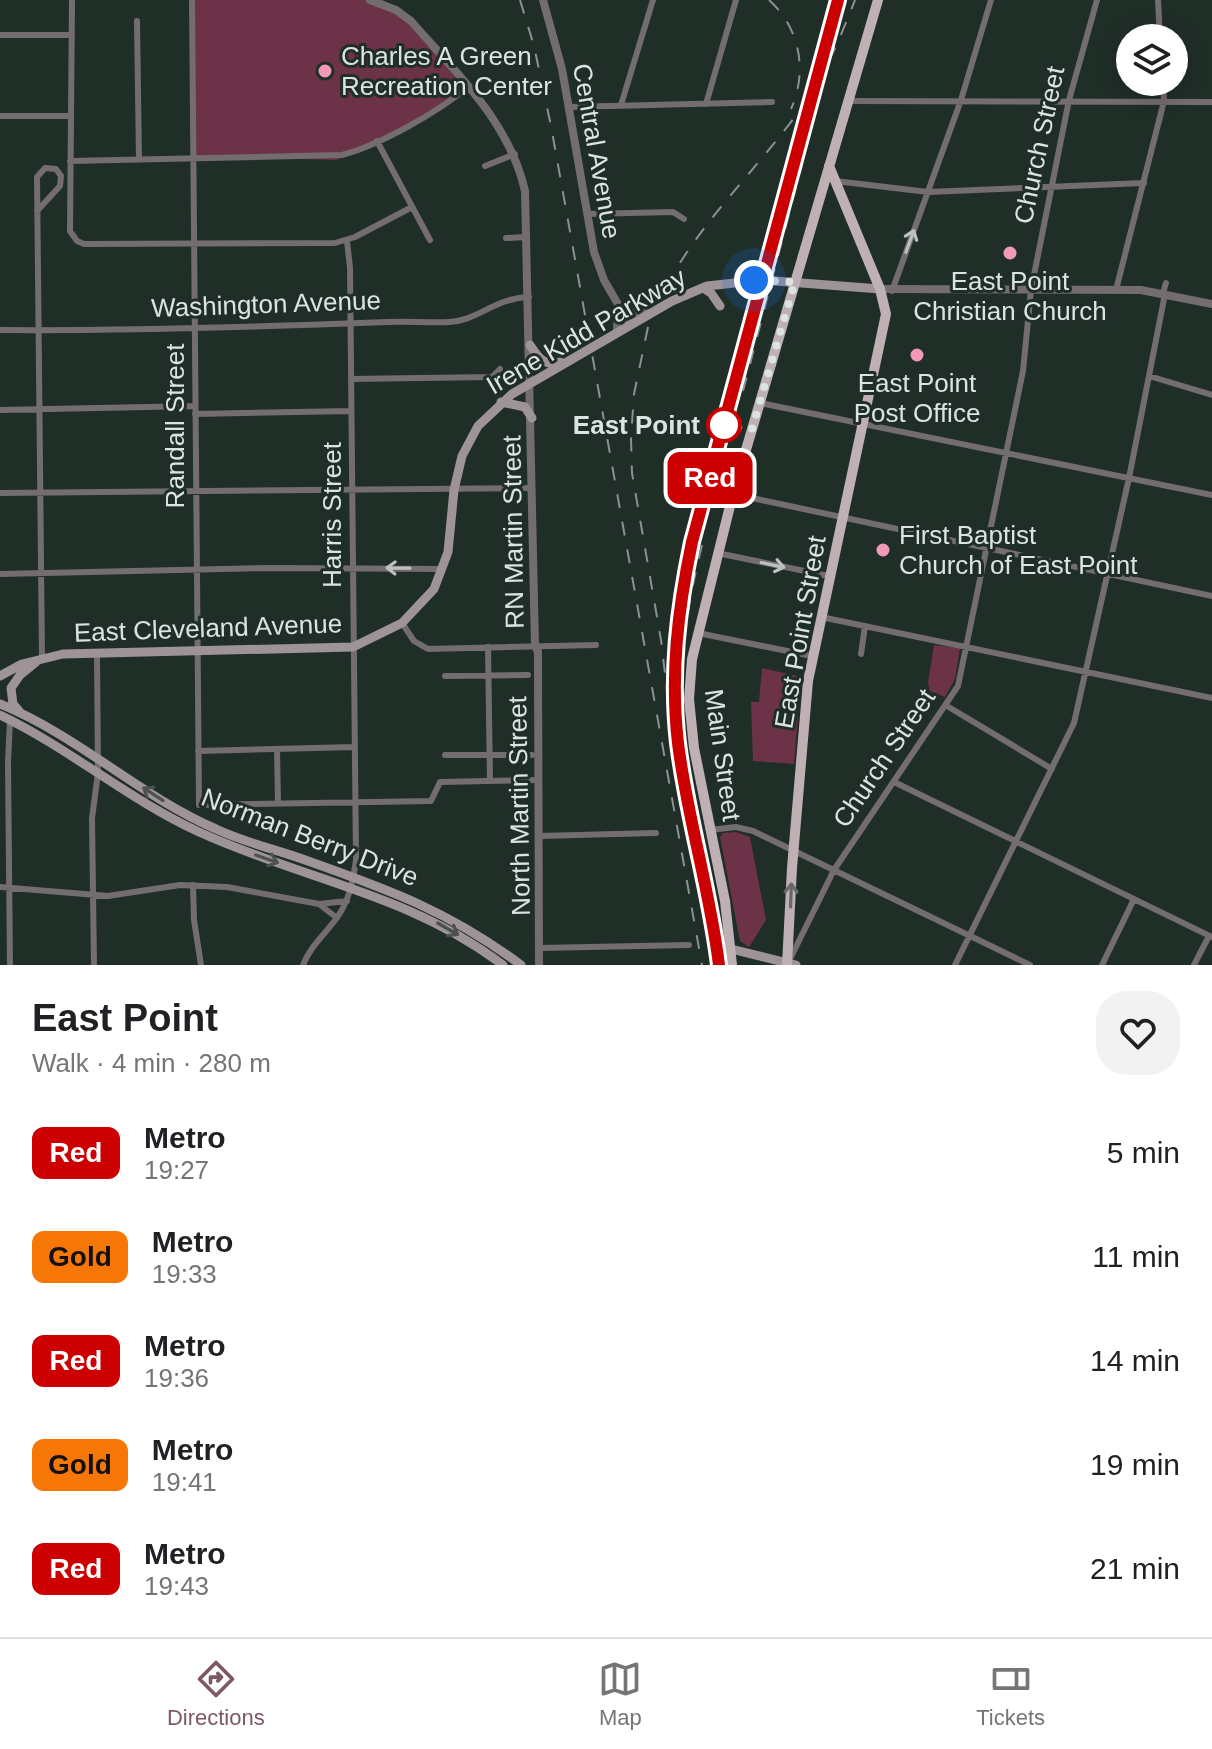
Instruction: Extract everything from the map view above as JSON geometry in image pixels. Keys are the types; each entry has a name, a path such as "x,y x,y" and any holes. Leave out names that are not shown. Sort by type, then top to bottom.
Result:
{"main road":[{"name":"Main Street","path":"732,965 725,901 690,720 690,679 697,633 733,494 878,0"},
{"name":"East Point Street","path":"790,964 794,850 812,656 886,314 886,290 829,166"},
{"name":"Irene Kidd Parkway","path":"402,623 434,589 450,539 454,490 468,441 501,402 650,313 703,288 762,280 795,282"},
{"path":"795,282 886,290"},
{"path":"703,288 720,306"},
{"path":"530,345 538,357 547,363 574,358"},
{"path":"501,402 525,407 532,418"},
{"name":"East Cleveland Avenue","path":"0,676 42,658 197,650 353,647 402,623"},
{"path":"23,716 13,704 11,688 20,675 42,658"},
{"name":"Norman Berry Drive","path":"0,704 176,809 217,830 437,911 482,936 521,965"},
{"name":"Norman Berry Drive","path":"0,715 196,831 242,850 352,882 434,921 503,965"},
{"path":"731,949 790,964"}],"street":[{"path":"72,0 69,116 72,237 84,244 347,241 412,207"},
{"name":"Randall Street","path":"192,0 199,805 278,803"},
{"name":"RN Martin Street","path":"370,0 396,10 411,21 497,122 515,154 525,191 535,646"},
{"name":"Central Avenue","path":"543,0 557,44 599,269 630,325"},
{"path":"621,105 653,0"},
{"path":"706,104 736,0"},
{"path":"991,0 961,100 928,192 886,290 1116,290 1164,293 1212,304"},
{"name":"Church Street","path":"790,964 834,870 958,686 1023,371 1031,290 1051,187 1069,100 1097,0"},
{"path":"1158,0 1159,24"},
{"path":"137,21 139,160"},
{"path":"0,35 72,35"},
{"path":"70,161 330,157 353,152 377,141 444,105 468,87"},
{"path":"1116,290 1164,96"},
{"path":"848,101 1212,102"},
{"path":"569,107 772,102"},
{"path":"0,116 69,116"},
{"path":"377,141 430,240"},
{"path":"485,166 515,154"},
{"path":"37,211 60,186 61,176 56,169 45,168 37,177 37,211 39,331 40,574 42,658"},
{"path":"835,181 928,192 1144,183"},
{"path":"587,214 673,212 684,219"},
{"path":"506,238 527,237"},
{"name":"Harris Street","path":"303,965 347,901 356,860 351,324 347,241"},
{"path":"955,965 1074,723 1129,478 1166,283"},
{"name":"Washington Avenue","path":"0,330 194,330 451,322 467,319 501,301 529,297"},
{"path":"618,306 632,312 650,313"},
{"name":"Central Avenue","path":"614,335 618,306"},
{"path":"351,379 492,377 500,369"},
{"path":"1149,376 1212,395"},
{"path":"760,403 1212,495"},
{"path":"0,410 351,411"},
{"path":"0,493 533,488"},
{"path":"733,494 1212,596"},
{"path":"717,553 829,576"},
{"path":"0,574 442,569"},
{"path":"821,617 1212,698"},
{"path":"402,623 414,641 428,649 596,645"},
{"path":"861,654 865,626"},
{"path":"697,633 812,656"},
{"name":"North Martin Street","path":"535,646 538,652 539,965"},
{"path":"488,647 490,781"},
{"path":"94,965 92,818 98,773 97,654"},
{"path":"445,676 528,675"},
{"path":"947,706 1052,769"},
{"path":"10,720 10,965"},
{"path":"198,751 354,747"},
{"path":"277,749 278,803 431,801 440,782 538,780"},
{"path":"445,755 532,755"},
{"path":"894,782 1211,936 1194,965"},
{"path":"710,830 746,828 1030,965"},
{"path":"539,836 656,833"},
{"path":"0,887 93,896 193,885 227,887 319,904 347,901"},
{"path":"193,885 194,920 201,965"},
{"path":"1102,965 1134,899"},
{"path":"319,904 337,918"},
{"path":"540,948 689,945"}],"shaded area":[{"name":"Charles A Green Recreation Center","path":"193,0 383,0 410,16 471,88 419,117 388,139 336,160 196,156"},
{"path":"934,645 960,648 955,679 945,697 930,691 928,683"},
{"path":"762,668 801,677 794,764 753,761 751,702 759,702"},
{"path":"736,832 750,837 766,920 749,947 740,941 720,837 723,833"}],"railway":[{"path":"520,0 534,46 551,126 702,965"},
{"path":"769,0 788,24 798,51 799,80 791,109"},
{"path":"825,50 838,0"},
{"path":"666,287 698,236 810,95 855,0"},
{"path":"743,391 821,91"},
{"path":"648,327 634,394 632,473 661,640 673,741"},
{"path":"702,545 684,642 681,715 687,768 722,965"}],"metro line":[{"name":"Red","path":"719,965 678,745 675,712 678,617 692,542 838,0"}],"place":[{"name":"Charles A Green Recreation Center","path":"325,71"},
{"name":"East Point Christian Church","path":"1010,253"},
{"name":"East Point Post Office","path":"917,355"},
{"name":"East Point","path":"724,425"},
{"name":"First Baptist Church of East Point","path":"883,550"}],"route":[{"path":"724,425 752,429 795,282 754,280"}]}
